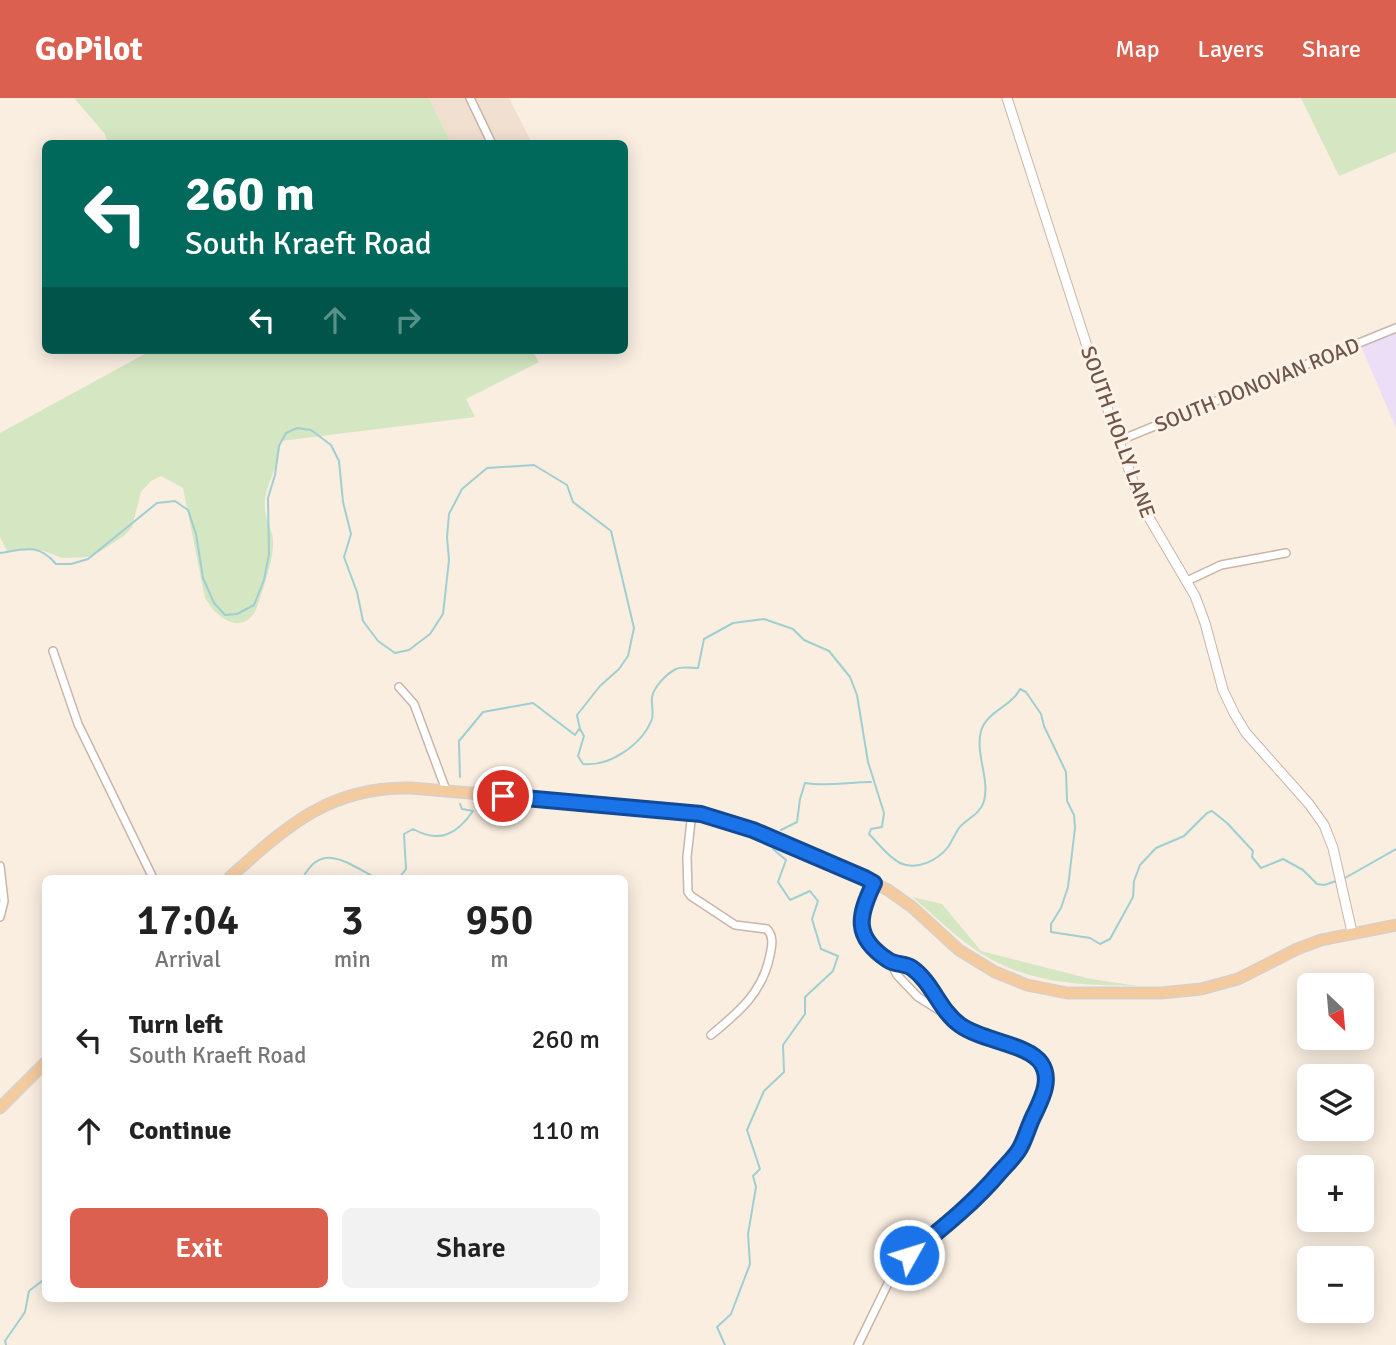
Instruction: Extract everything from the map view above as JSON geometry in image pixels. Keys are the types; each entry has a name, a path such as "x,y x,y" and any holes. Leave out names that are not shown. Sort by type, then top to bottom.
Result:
{"main road":[{"path":"232,875 280,834 334,800 380,789 446,790 692,812 721,819 753,830 874,883 907,903 955,947 981,964 1027,985 1067,993 1161,993 1201,989 1238,979 1307,945 1352,932 1396,925"},
{"path":"2,1102 42,1066"}],"street":[{"path":"470,98 490,140"},
{"name":"SOUTH HOLLY LANE","path":"1007,98 1118,441 1146,515 1187,581 1203,616 1223,690 1234,713 1259,749 1317,813 1326,830 1333,848 1352,932"},
{"name":"SOUTH DONOVAN ROAD","path":"1118,441 1396,328"},
{"path":"1187,581 1221,565 1286,553"},
{"path":"53,651 78,724 152,875"},
{"path":"399,687 414,704 446,790"},
{"path":"692,812 687,877 689,894 735,925 767,929 772,942 768,966 759,989 741,1010 711,1035"},
{"path":"0,866 4,901 0,917"},
{"path":"858,1345 894,1271 979,1196 1020,1149 1044,1093 1045,1071 1036,1057 960,1026 910,990 890,962 870,946 863,935 863,906 874,883"},
{"path":"890,962 904,964 923,977 946,1014"}],"shaded area":[{"path":"429,98 509,98 530,140 450,140"},
{"path":"1396,333 1396,428 1361,346"}],"green space":[{"path":"74,98 429,98 450,140 107,140 105,134"},
{"path":"1301,98 1396,98 1396,152 1339,176"},
{"path":"145,354 534,354 539,362 466,399 475,417 281,441 278,460 265,498 265,512 273,539 269,567 255,612 249,619 235,623 221,617 205,598 183,488 161,476 151,481 141,492 132,527 125,535 98,553 88,557 62,558 44,551 7,551 0,537 0,433"},
{"path":"912,897 942,904 981,951 1091,979 1138,986 1048,980 1007,967 966,943"}],"waterway":[{"path":"0,553 37,550 56,564 71,564 88,559 157,503 175,501 188,510 196,534 203,578 214,603 225,615 237,614 254,605 264,580 269,554 268,498 279,446 286,433 297,428 311,430 331,445 339,461 343,502 351,534 344,557 357,592 363,621 378,641 395,653 409,650 430,634 443,614 449,560 449,514 462,489 487,468 534,465 567,485 573,502 611,531 634,628 628,656 577,715 584,736 578,756 583,764 614,758 641,737 652,719 652,697 655,689 676,669 698,668 704,639 733,623 764,619 793,629 804,640 829,651 850,677 857,695 868,762 884,813 882,827 871,829 869,834 887,854 900,863 920,865 939,856 959,828 980,810 985,793 980,749 981,731 988,719 1020,689 1026,692 1041,714 1066,772 1067,801 1074,815 1068,887 1061,908 1051,924 1051,932 1090,938 1100,944 1110,939 1133,897 1134,881 1140,865 1156,848 1184,836 1212,811 1253,851 1252,857 1261,868 1283,859 1303,870 1317,884 1336,881"},
{"path":"460,777 459,741 483,712 533,703 575,735 579,729"},
{"path":"781,830 797,822 805,783 871,782"},
{"path":"402,875 406,869 404,834 413,829 432,836 454,831 473,811 462,809 460,804"},
{"path":"725,1345 717,1327 731,1314 750,1264 748,1234 756,1187 753,1176 760,1169 747,1130 764,1091 784,1072 783,1045 805,1014 805,997 833,971 838,956 821,949 812,919 818,901 810,891 790,900 778,882 786,860 773,849"},
{"path":"1345,878 1396,849"},
{"path":"305,875 319,860 328,858 346,862 370,875"},
{"path":"6,1345 5,1341 25,1312 29,1291 42,1281"}],"route":[{"path":"503,796 648,807 701,814 733,822 865,878 874,883 861,914 863,935 870,946 890,962 904,964 923,977 946,1014 960,1026 988,1040 1024,1050 1036,1057 1045,1071 1045,1086 1020,1149 979,1196 909,1255"}]}
